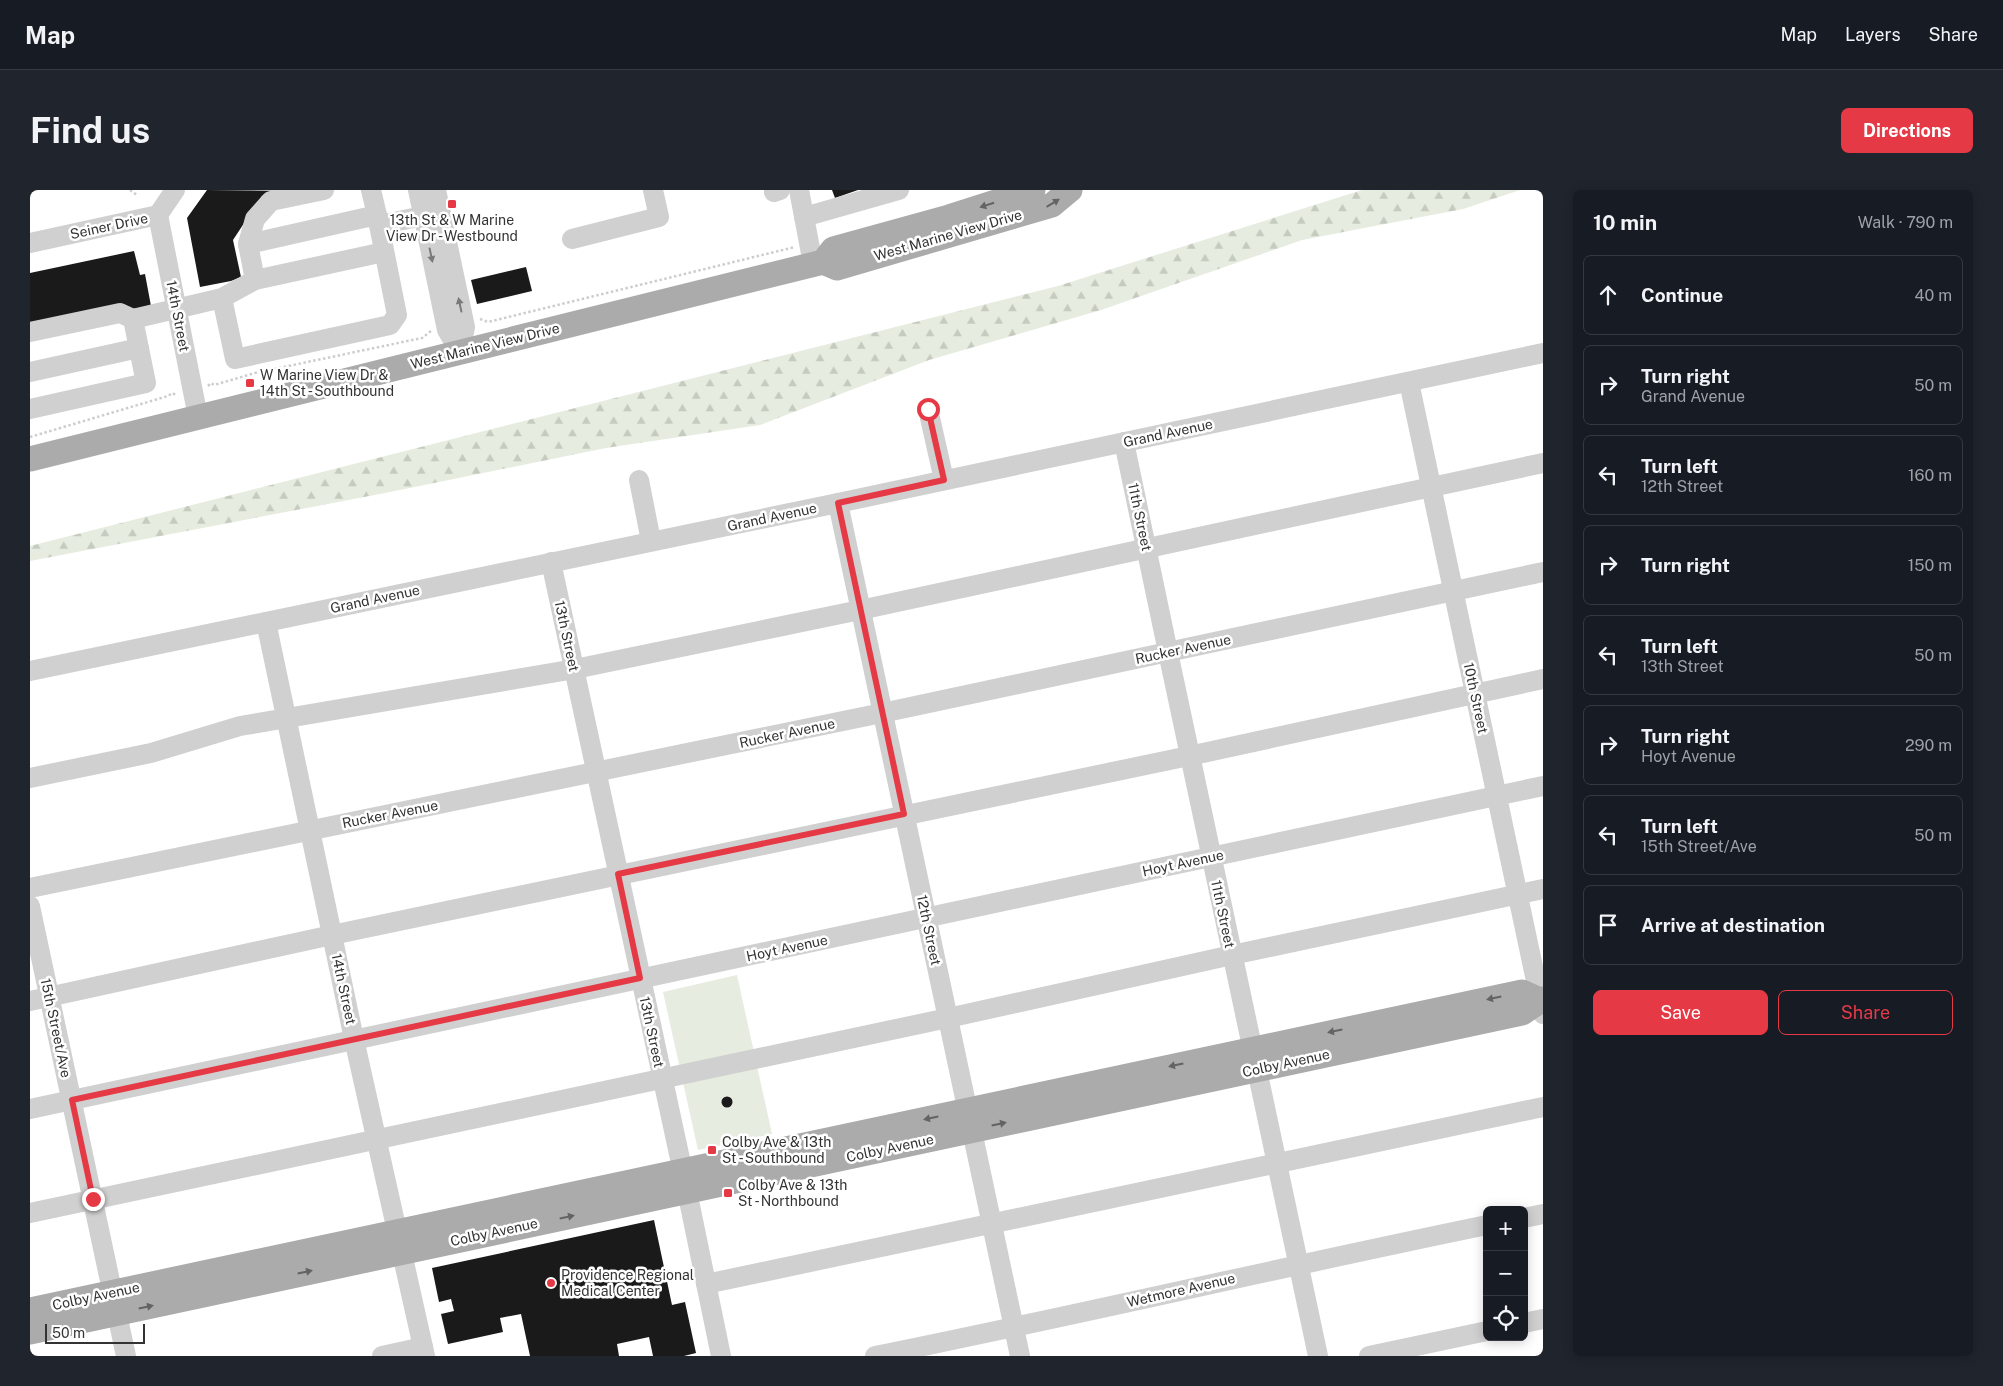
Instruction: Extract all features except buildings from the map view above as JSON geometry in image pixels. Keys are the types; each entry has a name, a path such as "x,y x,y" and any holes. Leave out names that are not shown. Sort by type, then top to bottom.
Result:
{"main road":[{"name":"West Marine View Drive","path":"30,459 460,352 815,256 1033,190"},
{"name":"West Marine View Drive","path":"815,256 837,268 1052,205 1070,190"},
{"name":"Colby Avenue","path":"30,1332 115,1303 400,1241 1254,1059 1522,1012 1542,1004"},
{"name":"Colby Avenue","path":"30,1310 115,1303"}],"street":[{"name":"Seiner Drive","path":"30,243 158,215 175,190"},
{"path":"256,280 248,244 255,219 271,201 324,190"},
{"path":"222,298 235,358 390,324 397,315 371,190"},
{"path":"418,190 447,330 460,352"},
{"path":"436,190 465,327 460,352"},
{"path":"572,239 659,217 653,190"},
{"path":"799,190 804,217 815,256"},
{"path":"804,217 899,190"},
{"name":"14th Street","path":"158,215 198,418"},
{"path":"248,244 378,220 423,216"},
{"path":"30,332 120,313 133,319 222,298 256,280 384,252"},
{"path":"30,409 146,383 133,319"},
{"path":"30,372 139,348"},
{"name":"Grand Avenue","path":"30,671 838,503 1543,353"},
{"name":"10th Street","path":"1409,382 1542,1004"},
{"path":"928,409 944,480"},
{"name":"11th Street","path":"1124,442 1189,756 1318,1356"},
{"path":"30,778 151,753 240,726 575,669 1146,550 1543,463"},
{"path":"639,480 651,541"},
{"name":"12th Street","path":"838,503 1020,1356"},
{"name":"13th Street","path":"551,562 721,1356"},
{"name":"Rucker Avenue","path":"30,888 882,713 1543,572"},
{"name":"14th Street","path":"266,622 354,1039 378,1138 424,1352"},
{"path":"40,999 618,874 1189,756 1543,679"},
{"name":"Hoyt Avenue","path":"30,1109 1543,786"},
{"path":"30,1213 948,1018 1543,889"},
{"name":"15th Street/Ave","path":"30,906 40,999 72,1100 126,1356"},
{"path":"706,1284 1543,1107"},
{"path":"1528,1217 1543,1214"},
{"name":"Wetmore Avenue","path":"875,1356 1014,1328 1298,1264 1483,1227"},
{"path":"1528,1322 1543,1319"},
{"path":"1369,1356 1483,1332"},
{"path":"382,1356 424,1352"}],"path":[{"path":"130,190 137,195"},
{"path":"476,324 479,319 488,322 815,256"},
{"path":"207,386 211,383 214,385 255,373 422,338 430,331 434,333"},
{"path":"30,437 168,396 172,393 176,395"}],"green space":[{"path":"1362,190 1520,190 1463,209 1302,240 1101,310 929,360 760,425 606,448 385,493 30,561 30,546 1058,286"},
{"path":"737,975 772,1134 698,1150 663,992"}],"place":[{"name":"13th St & W Marine View Dr - Westbound","path":"452,204"},
{"name":"W Marine View Dr & 14th St - Southbound","path":"250,383"},
{"name":"Colby Ave & 13th St - Southbound","path":"712,1150"},
{"name":"Colby Ave & 13th St - Northbound","path":"728,1193"},
{"name":"Providence Regional Medical Center","path":"551,1283"}],"route":[{"path":"93,1199 72,1100 640,978 618,874 904,814 838,503 944,480 928,409"}]}
